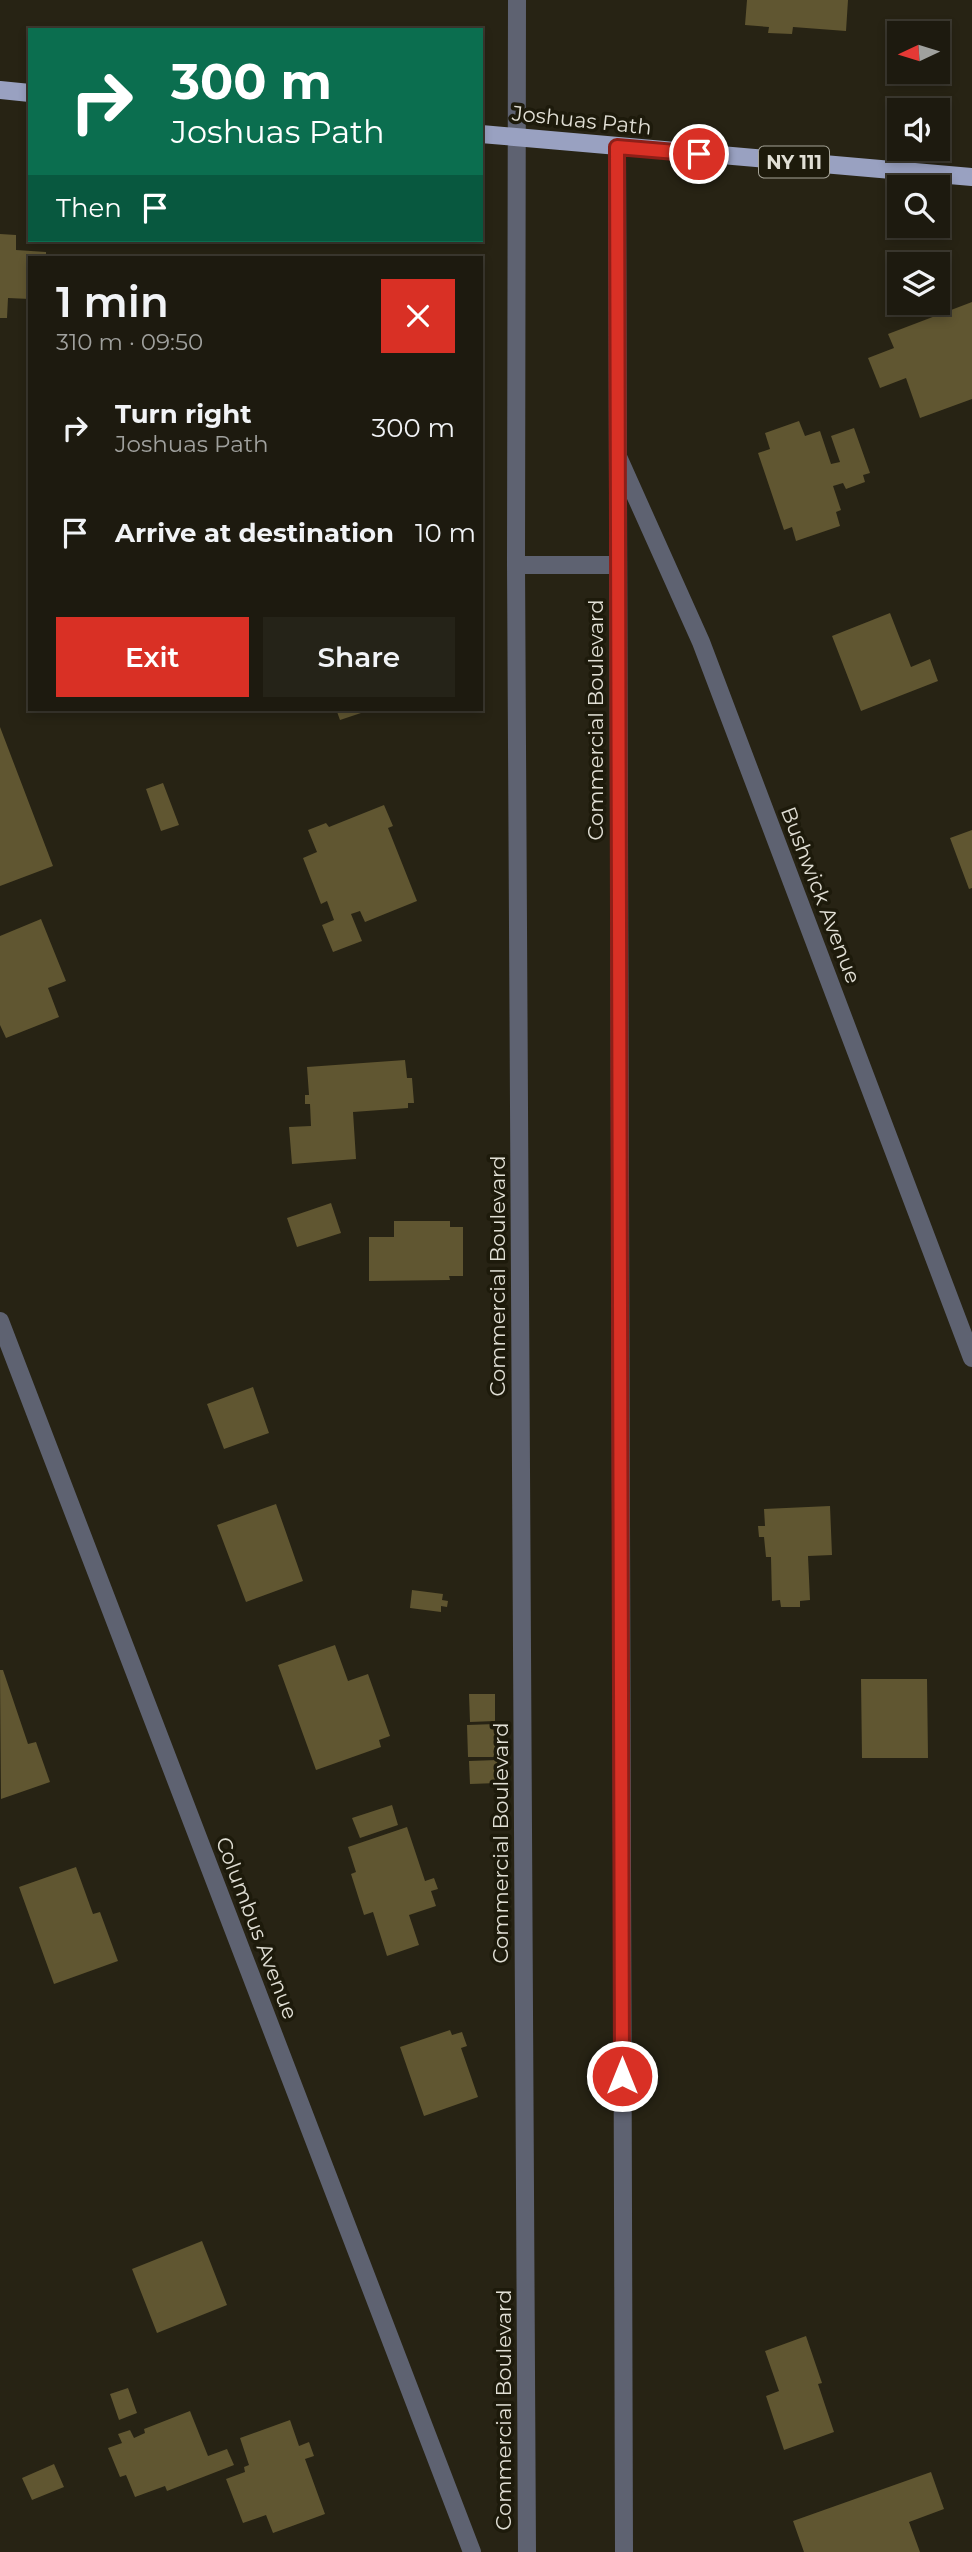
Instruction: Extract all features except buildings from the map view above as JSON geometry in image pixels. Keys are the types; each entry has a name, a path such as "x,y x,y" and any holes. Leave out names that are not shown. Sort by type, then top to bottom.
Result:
{"main road":[{"path":"0,90 28,93"},
{"name":"Joshuas Path","path":"483,134 972,177"}],"street":[{"name":"Commercial Boulevard","path":"517,0 516,565 527,2552"},
{"name":"Commercial Boulevard","path":"617,147 624,2552"},
{"name":"Bushwick Avenue","path":"616,452 701,642 972,1358"},
{"path":"516,565 617,565"},
{"name":"Columbus Avenue","path":"0,1321 472,2552"}],"route":[{"path":"622,2076 617,147 699,154"}]}
